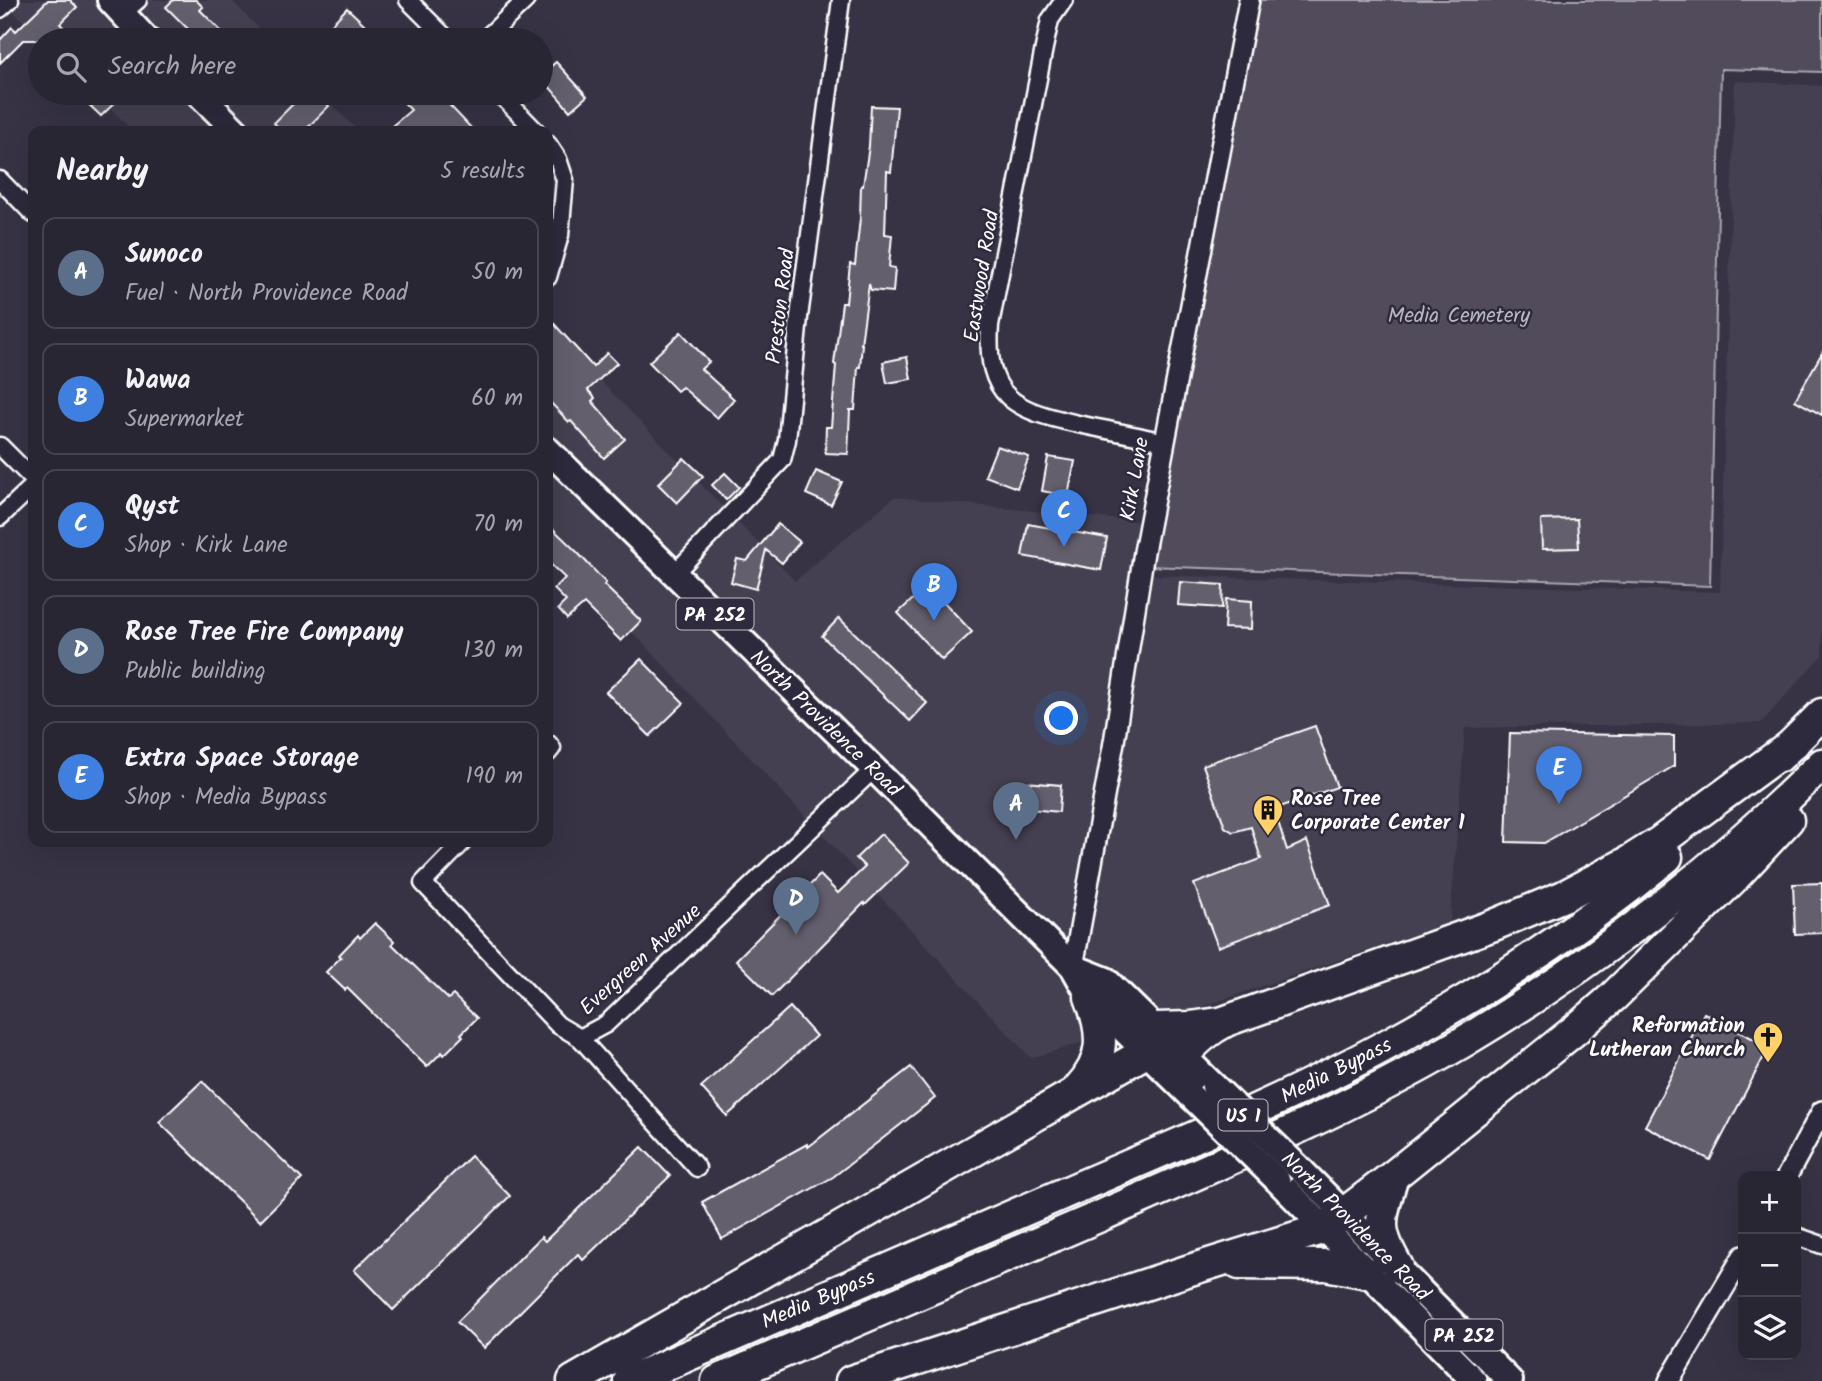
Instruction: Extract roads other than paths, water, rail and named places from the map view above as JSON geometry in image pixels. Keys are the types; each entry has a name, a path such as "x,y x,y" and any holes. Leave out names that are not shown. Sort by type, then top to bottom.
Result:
{"highway":[{"name":"Media Bypass","path":"629,1381 1223,1125 1390,1043 1498,979 1602,908 1701,829 1822,714"},
{"path":"1151,1040 1176,1065 1199,1038 1226,1021 1530,911 1585,885 1658,843 1794,743"},
{"name":"Media Bypass","path":"717,1381 1237,1157 1407,1074 1517,1009 1623,936 1724,855 1822,764"},
{"path":"851,1381 1335,1221 1613,997 1769,841 1822,780"},
{"path":"1073,1094 1096,1065 1100,1049 1101,1032 1090,997"},
{"path":"573,1381 1073,1094 1151,1040 1190,1027 1226,1021"},
{"path":"1393,1176 1381,1229 1387,1249 1398,1267"},
{"path":"1190,1270 1254,1263 1326,1265 1368,1273"}],"main road":[{"path":"124,5 139,28"},
{"path":"210,105 231,126"},
{"name":"North Providence Road","path":"553,461 874,769 1073,967 1090,997 1151,1040"},
{"name":"North Providence Road","path":"1073,967 1106,980 1151,1040"},
{"name":"North Providence Road","path":"1176,1065 1214,1086 1301,1170 1368,1273 1474,1381"},
{"name":"North Providence Road","path":"1176,1065 1191,1096 1277,1180 1398,1267 1510,1381"}],"street":[{"path":"0,9 10,0"},
{"path":"408,0 436,28"},
{"path":"497,28 526,0"},
{"name":"Preston Road","path":"674,575 782,460 787,440 799,317 841,0"},
{"name":"Eastwood Road","path":"1064,0 1051,20 1041,61 990,325 988,349 992,371 1003,391 1022,408 1045,416 1164,442"},
{"name":"Kirk Lane","path":"1073,967 1115,731 1134,605 1249,0"},
{"path":"511,105 531,126"},
{"path":"553,152 565,180 560,235 553,259"},
{"path":"0,180 28,209"},
{"path":"0,446 28,474"},
{"path":"0,517 28,491"},
{"name":"Evergreen Avenue","path":"458,847 423,883 558,1025 580,1038 606,1024 874,769"},
{"path":"580,1038 697,1168"},
{"path":"1790,1171 1822,1111"},
{"path":"1801,1238 1822,1245"},
{"path":"1669,1381 1738,1264"}],"place":[{"name":"Qyst","path":"1064,547"},
{"name":"Wawa","path":"934,621"},
{"name":"Extra Space Storage","path":"1559,804"},
{"name":"Rose Tree Corporate Center 1","path":"1268,837"},
{"name":"Sunoco","path":"1016,840"},
{"name":"Rose Tree Fire Company","path":"796,935"},
{"name":"Reformation Lutheran Church","path":"1768,1064"}],"park label":[{"name":"Media Cemetery","path":"1459,315"}]}
